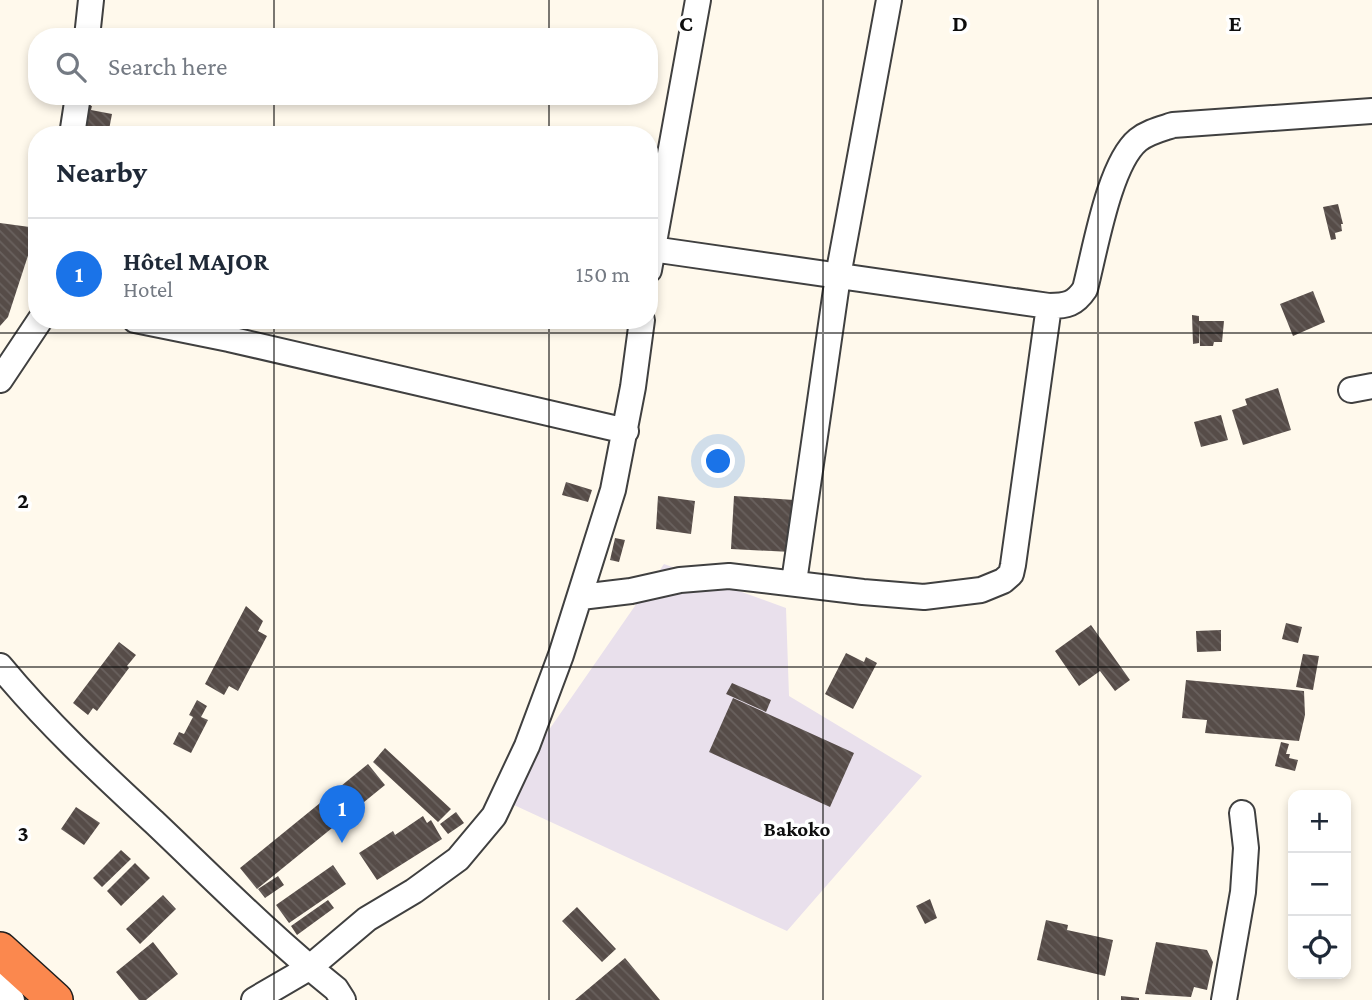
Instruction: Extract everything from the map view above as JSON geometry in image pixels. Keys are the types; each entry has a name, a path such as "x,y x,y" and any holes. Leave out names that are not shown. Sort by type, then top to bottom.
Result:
{"highway":[{"path":"0,950 55,1000"}],"street":[{"path":"88,28 92,0"},
{"path":"658,220 698,0"},
{"path":"794,582 838,276 889,0"},
{"path":"73,126 77,105"},
{"path":"658,260 838,276 1049,306 1067,306 1077,300 1085,289 1115,174 1124,156 1138,141 1156,130 1173,125 1372,111"},
{"path":"581,597 631,591 680,580 729,576 923,597 981,590 1003,581 1011,575 1049,306"},
{"path":"0,380 35,329"},
{"path":"179,329 626,431"},
{"path":"254,1000 309,968 367,919 414,891 457,859 494,816 527,746 581,597 613,490 626,431 641,329"},
{"path":"0,666 28,701 78,752 309,968 336,989 344,1000"},
{"path":"1224,1000 1243,892 1247,848 1242,813"},
{"path":"0,975 12,1000"}],"shaded area":[{"path":"664,564 786,608 789,696 922,776 787,931 501,799"}],"building":[{"path":"80,105 92,106 91,110 112,114 110,126 76,126"},
{"path":"1338,204 1342,231 1335,233 1336,239 1331,240 1323,207"},
{"path":"0,223 28,227 28,256 8,317 0,326"},
{"path":"1313,291 1325,322 1293,336 1280,304"},
{"path":"1192,315 1199,316 1199,321 1224,321 1222,342 1214,342 1213,346 1200,346 1199,324 1199,343 1193,344"},
{"path":"1278,388 1291,430 1243,445 1232,410 1247,405 1245,399"},
{"path":"1221,415 1228,440 1201,447 1194,422"},
{"path":"566,482 592,490 588,502 562,495"},
{"path":"658,496 695,501 691,534 656,529"},
{"path":"734,496 794,500 791,552 731,549"},
{"path":"615,538 625,540 619,562 610,560"},
{"path":"246,606 263,621 258,631 267,636 238,691 229,686 224,695 205,684"},
{"path":"1286,623 1302,627 1298,643 1282,639"},
{"path":"1091,625 1130,680 1115,691 1100,671 1079,686 1055,651"},
{"path":"1221,630 1221,651 1197,652 1196,631"},
{"path":"119,642 136,655 97,711 93,708 88,715 73,703"},
{"path":"846,653 864,662 866,657 877,663 853,709 825,694"},
{"path":"1303,654 1319,656 1313,690 1296,687"},
{"path":"1186,680 1304,691 1305,715 1299,741 1205,733 1207,720 1182,718"},
{"path":"732,683 771,700 766,712 726,694"},
{"path":"733,698 854,753 830,807 709,752"},
{"path":"197,700 207,706 201,717 208,720 191,753 173,744 179,732 184,734 193,717 189,715"},
{"path":"1281,742 1289,744 1286,754 1290,754 1289,758 1298,760 1295,771 1275,766"},
{"path":"385,748 451,809 438,822 373,762"},
{"path":"368,764 385,785 257,889 240,868"},
{"path":"76,807 100,823 84,845 61,829"},
{"path":"456,812 464,823 448,834 440,824"},
{"path":"423,816 427,823 431,820 442,839 377,880 359,853 393,831 395,835"},
{"path":"121,850 131,859 102,887 93,878"},
{"path":"135,863 150,878 121,906 107,891"},
{"path":"333,865 346,884 289,923 276,905"},
{"path":"278,876 284,885 265,898 258,889"},
{"path":"163,895 176,909 140,944 126,929"},
{"path":"930,899 937,918 925,924 916,906"},
{"path":"328,900 334,908 297,935 291,926"},
{"path":"577,907 616,949 602,962 562,921"},
{"path":"1046,920 1068,925 1067,930 1113,940 1105,976 1037,960"},
{"path":"153,942 178,974 146,1000 139,1000 116,972"},
{"path":"1156,942 1207,950 1213,962 1207,990 1194,987 1191,997 1145,994"},
{"path":"625,958 660,1000 575,1000"},
{"path":"1121,996 1139,998 1139,1000 1121,1000"}],"place":[{"name":"Hôtel MAJOR","path":"342,843"}],"district":[{"name":"Bakoko","path":"797,829"}]}
